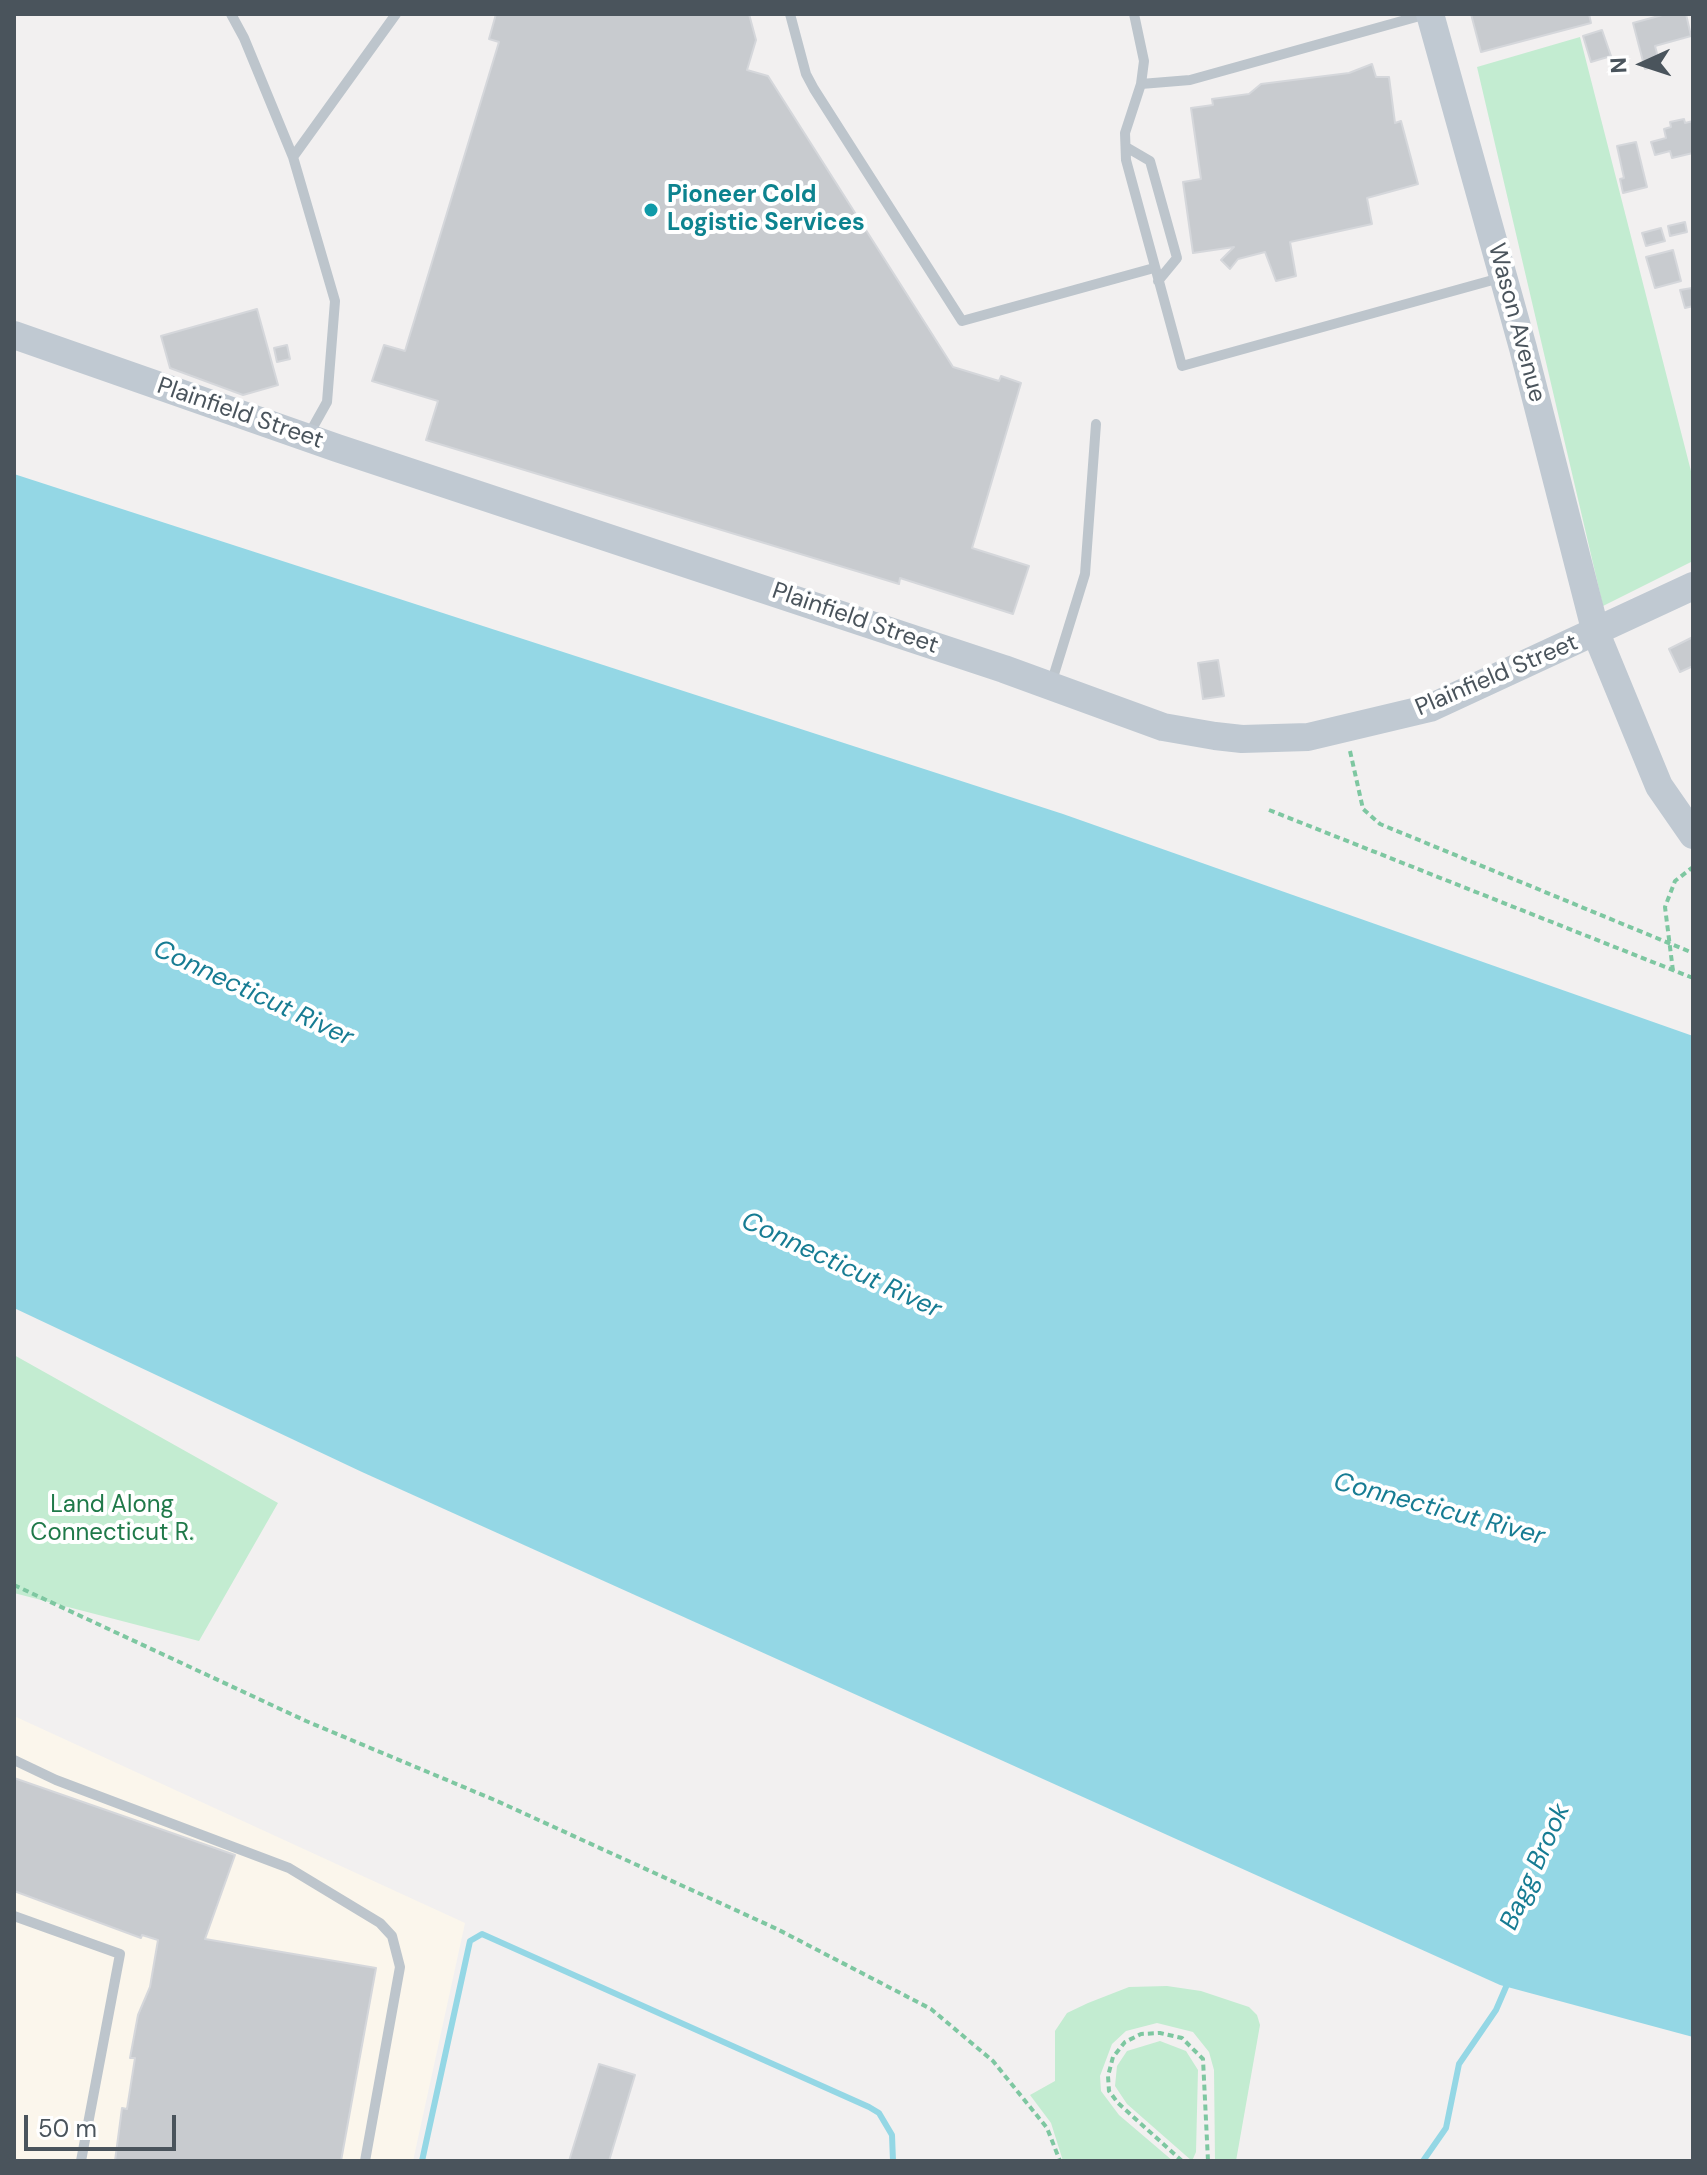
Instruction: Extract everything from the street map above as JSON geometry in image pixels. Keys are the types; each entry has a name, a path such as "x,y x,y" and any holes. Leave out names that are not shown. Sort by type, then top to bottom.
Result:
{"street":[{"name":"Wason Avenue","path":"1429,14 1504,277 1596,633 1659,786 1693,835"},
{"name":"Plainfield Street","path":"14,335 307,438 1050,686 1163,727 1215,736 1242,739 1308,737 1430,708 1693,586"}],"lane":[{"path":"231,14 293,157 335,301 327,402 307,438"},
{"path":"293,157 396,14"},
{"path":"790,14 806,74 814,89 962,321 1154,268"},
{"path":"1134,14 1144,61 1141,84 1125,133 1130,183 1182,366 1504,277"},
{"path":"1141,84 1190,80 1429,14"},
{"path":"1126,147 1150,161 1177,258 1158,281"},
{"path":"1050,686 1085,574 1096,424"},
{"path":"14,1760 56,1780 289,1868 380,1923 392,1936 400,1967 365,2161"},
{"path":"14,1916 120,1954 81,2161"}],"path":[{"path":"1348,729 1356,785 1363,809 1380,824 1693,953"},
{"path":"1269,810 1693,978"},
{"path":"1673,971 1667,943 1665,907 1675,881 1693,867"},
{"path":"14,1585 306,1721 497,1801 777,1929 931,2009 993,2061 1047,2128 1060,2161"},
{"path":"1182,2161 1118,2103 1109,2091 1108,2076 1113,2057 1125,2042 1141,2034 1160,2033 1182,2038 1203,2059 1208,2161"}],"shaded area":[{"path":"14,1716 465,1923 413,2161 14,2161"}],"green space":[{"path":"1580,37 1693,479 1693,561 1603,606 1477,67"},
{"name":"Land Along Connecticut R.","path":"14,1355 278,1503 199,1641 14,1593"},
{"path":"1167,1986 1201,1991 1249,2007 1257,2015 1260,2025 1236,2161 1215,2161 1214,2070 1209,2052 1193,2032 1157,2023 1126,2031 1112,2044 1100,2076 1101,2091 1119,2115 1173,2161 1063,2161 1051,2123 1030,2095 1055,2081 1055,2031 1067,2013 1088,2003 1129,1987"},
{"path":"1160,2041 1186,2051 1198,2070 1196,2152 1192,2161 1127,2104 1115,2086 1117,2066 1127,2051"}],"water":[{"name":"Connecticut River","path":"14,474 1063,814 1693,1036 1693,2037 1500,1985 362,1472 14,1308"}],"building":[{"name":"Pioneer Cold Logistic Services","path":"496,14 749,14 756,40 747,70 768,76 953,367 999,381 1001,376 1021,383 972,548 1029,566 1013,614 900,578 899,584 426,440 438,401 372,381 384,345 405,351 499,42 489,39"},
{"path":"1471,14 1589,14 1591,23 1481,52"},
{"path":"1666,14 1686,14 1691,36 1655,46 1660,65 1645,69 1633,23"},
{"path":"1602,30 1611,56 1591,62 1583,36"},
{"path":"1372,64 1376,77 1389,77 1395,123 1401,121 1418,184 1367,198 1372,224 1290,242 1296,276 1276,281 1265,252 1238,259 1230,269 1221,260 1234,247 1193,253 1183,182 1201,179 1191,108 1213,105 1212,99 1249,94 1261,84 1349,73"},
{"path":"1684,119 1685,123 1693,121 1693,153 1672,158 1670,151 1655,155 1651,142 1666,138 1664,129 1671,127 1670,122"},
{"path":"1636,142 1647,187 1623,193 1620,179 1624,178 1617,146"},
{"path":"1685,222 1687,232 1670,236 1668,226"},
{"path":"1661,228 1665,241 1646,246 1642,233"},
{"path":"1673,250 1681,281 1655,288 1646,257"},
{"path":"1692,288 1693,306 1685,308 1680,290"},
{"path":"257,309 278,385 243,395 170,368 161,336"},
{"path":"287,345 290,359 277,362 274,348"},
{"path":"1693,637 1693,666 1680,672 1669,649"},
{"path":"1218,660 1224,696 1203,699 1198,663"},
{"path":"14,1778 235,1855 205,1939 376,1968 341,2161 115,2161 122,2108 127,2109 135,2058 130,2058 138,2015 150,1987 158,1940 142,1935 141,1938 14,1891"},
{"path":"599,2064 635,2075 609,2161 569,2161"}],"waterway":[{"path":"422,2161 470,1941 482,1934 869,2107 879,2113 892,2135 893,2161"},
{"name":"Bagg Brook","path":"1423,2161 1446,2128 1459,2064 1496,2010 1509,1980"}],"place":[{"name":"Pioneer Cold Logistic Services","path":"651,210"}]}
